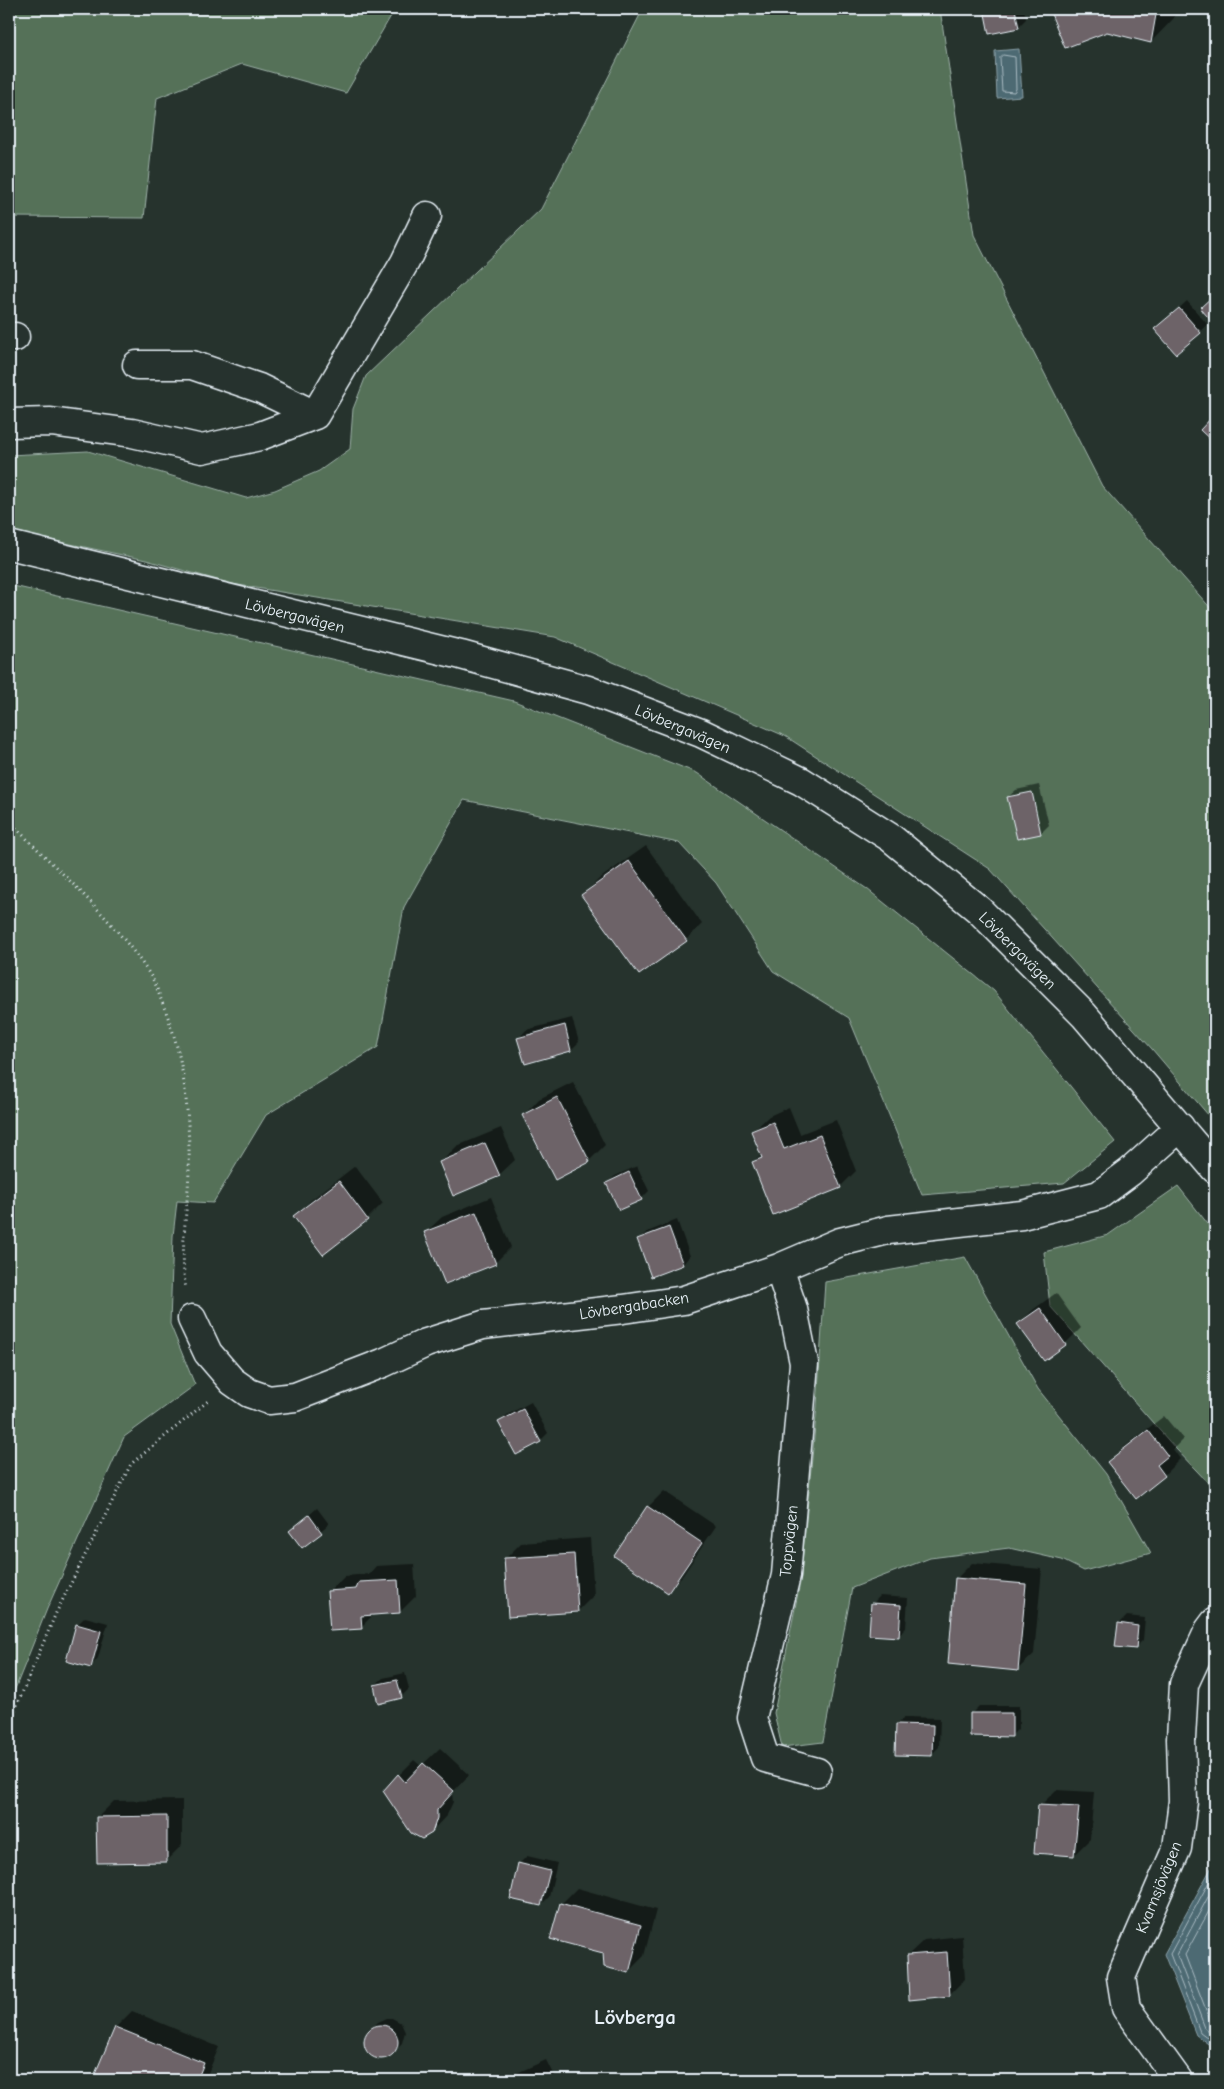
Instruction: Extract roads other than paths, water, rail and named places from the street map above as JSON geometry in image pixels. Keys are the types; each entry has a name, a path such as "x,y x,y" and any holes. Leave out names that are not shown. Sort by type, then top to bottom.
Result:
{"street":[{"path":"9,423 51,422 132,433 202,449 260,436 315,415 405,262 427,216"},
{"path":"137,366 192,365 259,388 315,415"},
{"name":"Lövbergavägen","path":"9,545 461,655 588,690 701,733 801,781 891,838 979,910 1084,1015 1215,1168"},
{"name":"Lövbergabacken","path":"192,1319 208,1353 232,1381 249,1393 269,1400 295,1397 383,1363 426,1343 483,1325 623,1310 684,1300 779,1268 840,1242 888,1230 1022,1216 1099,1195 1130,1172 1180,1127"},
{"name":"Toppvägen","path":"779,1268 793,1309 804,1363 786,1575 752,1718 765,1758 817,1772"},
{"name":"Kvarnsjövägen","path":"1178,2080 1126,2008 1121,1977 1177,1848 1183,1801 1181,1739 1184,1684 1209,1630 1215,1622"}],"water":[{"path":"1019,49 1022,96 997,98 995,51"},
{"path":"1215,1861 1215,2049 1196,2035 1164,1954"}],"district":[{"name":"Lövberga","path":"635,2017"}]}
